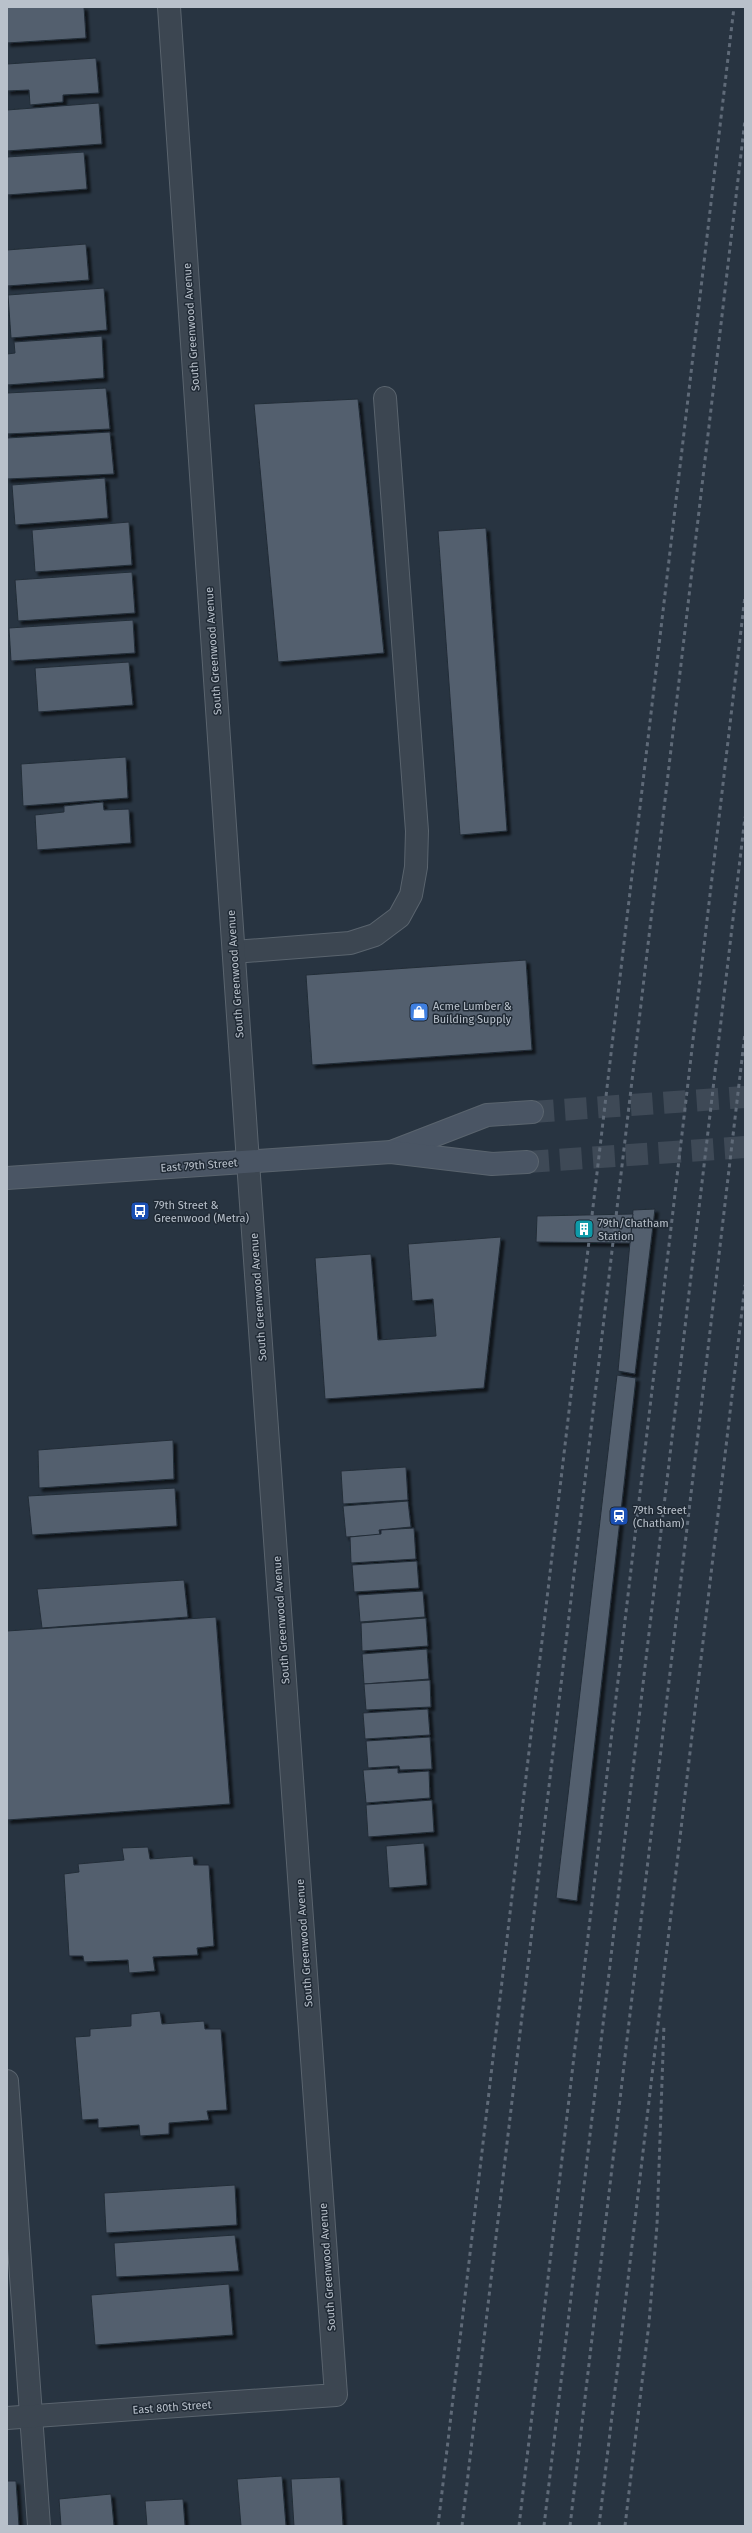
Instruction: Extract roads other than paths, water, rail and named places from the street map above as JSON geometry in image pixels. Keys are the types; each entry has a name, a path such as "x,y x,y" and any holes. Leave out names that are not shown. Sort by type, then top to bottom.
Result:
{"main road":[{"name":"East 79th Street","path":"391,1152 487,1115 532,1112"},
{"name":"East 79th Street","path":"7,1178 391,1152 492,1164 527,1162"}],"street":[{"name":"South Greenwood Avenue","path":"169,7 248,1162 336,2395"},
{"path":"234,952 350,943 375,936 399,916 411,895 416,867 417,831 385,398"},
{"path":"7,2081 39,2526"},
{"name":"East 80th Street","path":"7,2418 336,2395"}],"tunnel":[{"path":"532,1112 745,1097"},
{"path":"527,1162 745,1147"}],"railway":[{"path":"438,2526 734,7"},
{"path":"462,2526 745,120"},
{"path":"519,2526 745,596"},
{"path":"544,2526 745,817"},
{"path":"570,2526 745,1033"},
{"path":"599,2526 745,1285"},
{"path":"625,2526 649,2323 657,2225 664,2024"}],"place":[{"name":"Acme Lumber & Building Supply","path":"419,1012"},
{"name":"79th Street & Greenwood (Metra)","path":"140,1211"},
{"name":"79th/Chatham Station","path":"584,1229"},
{"name":"79th Street (Chatham)","path":"619,1516"}]}
